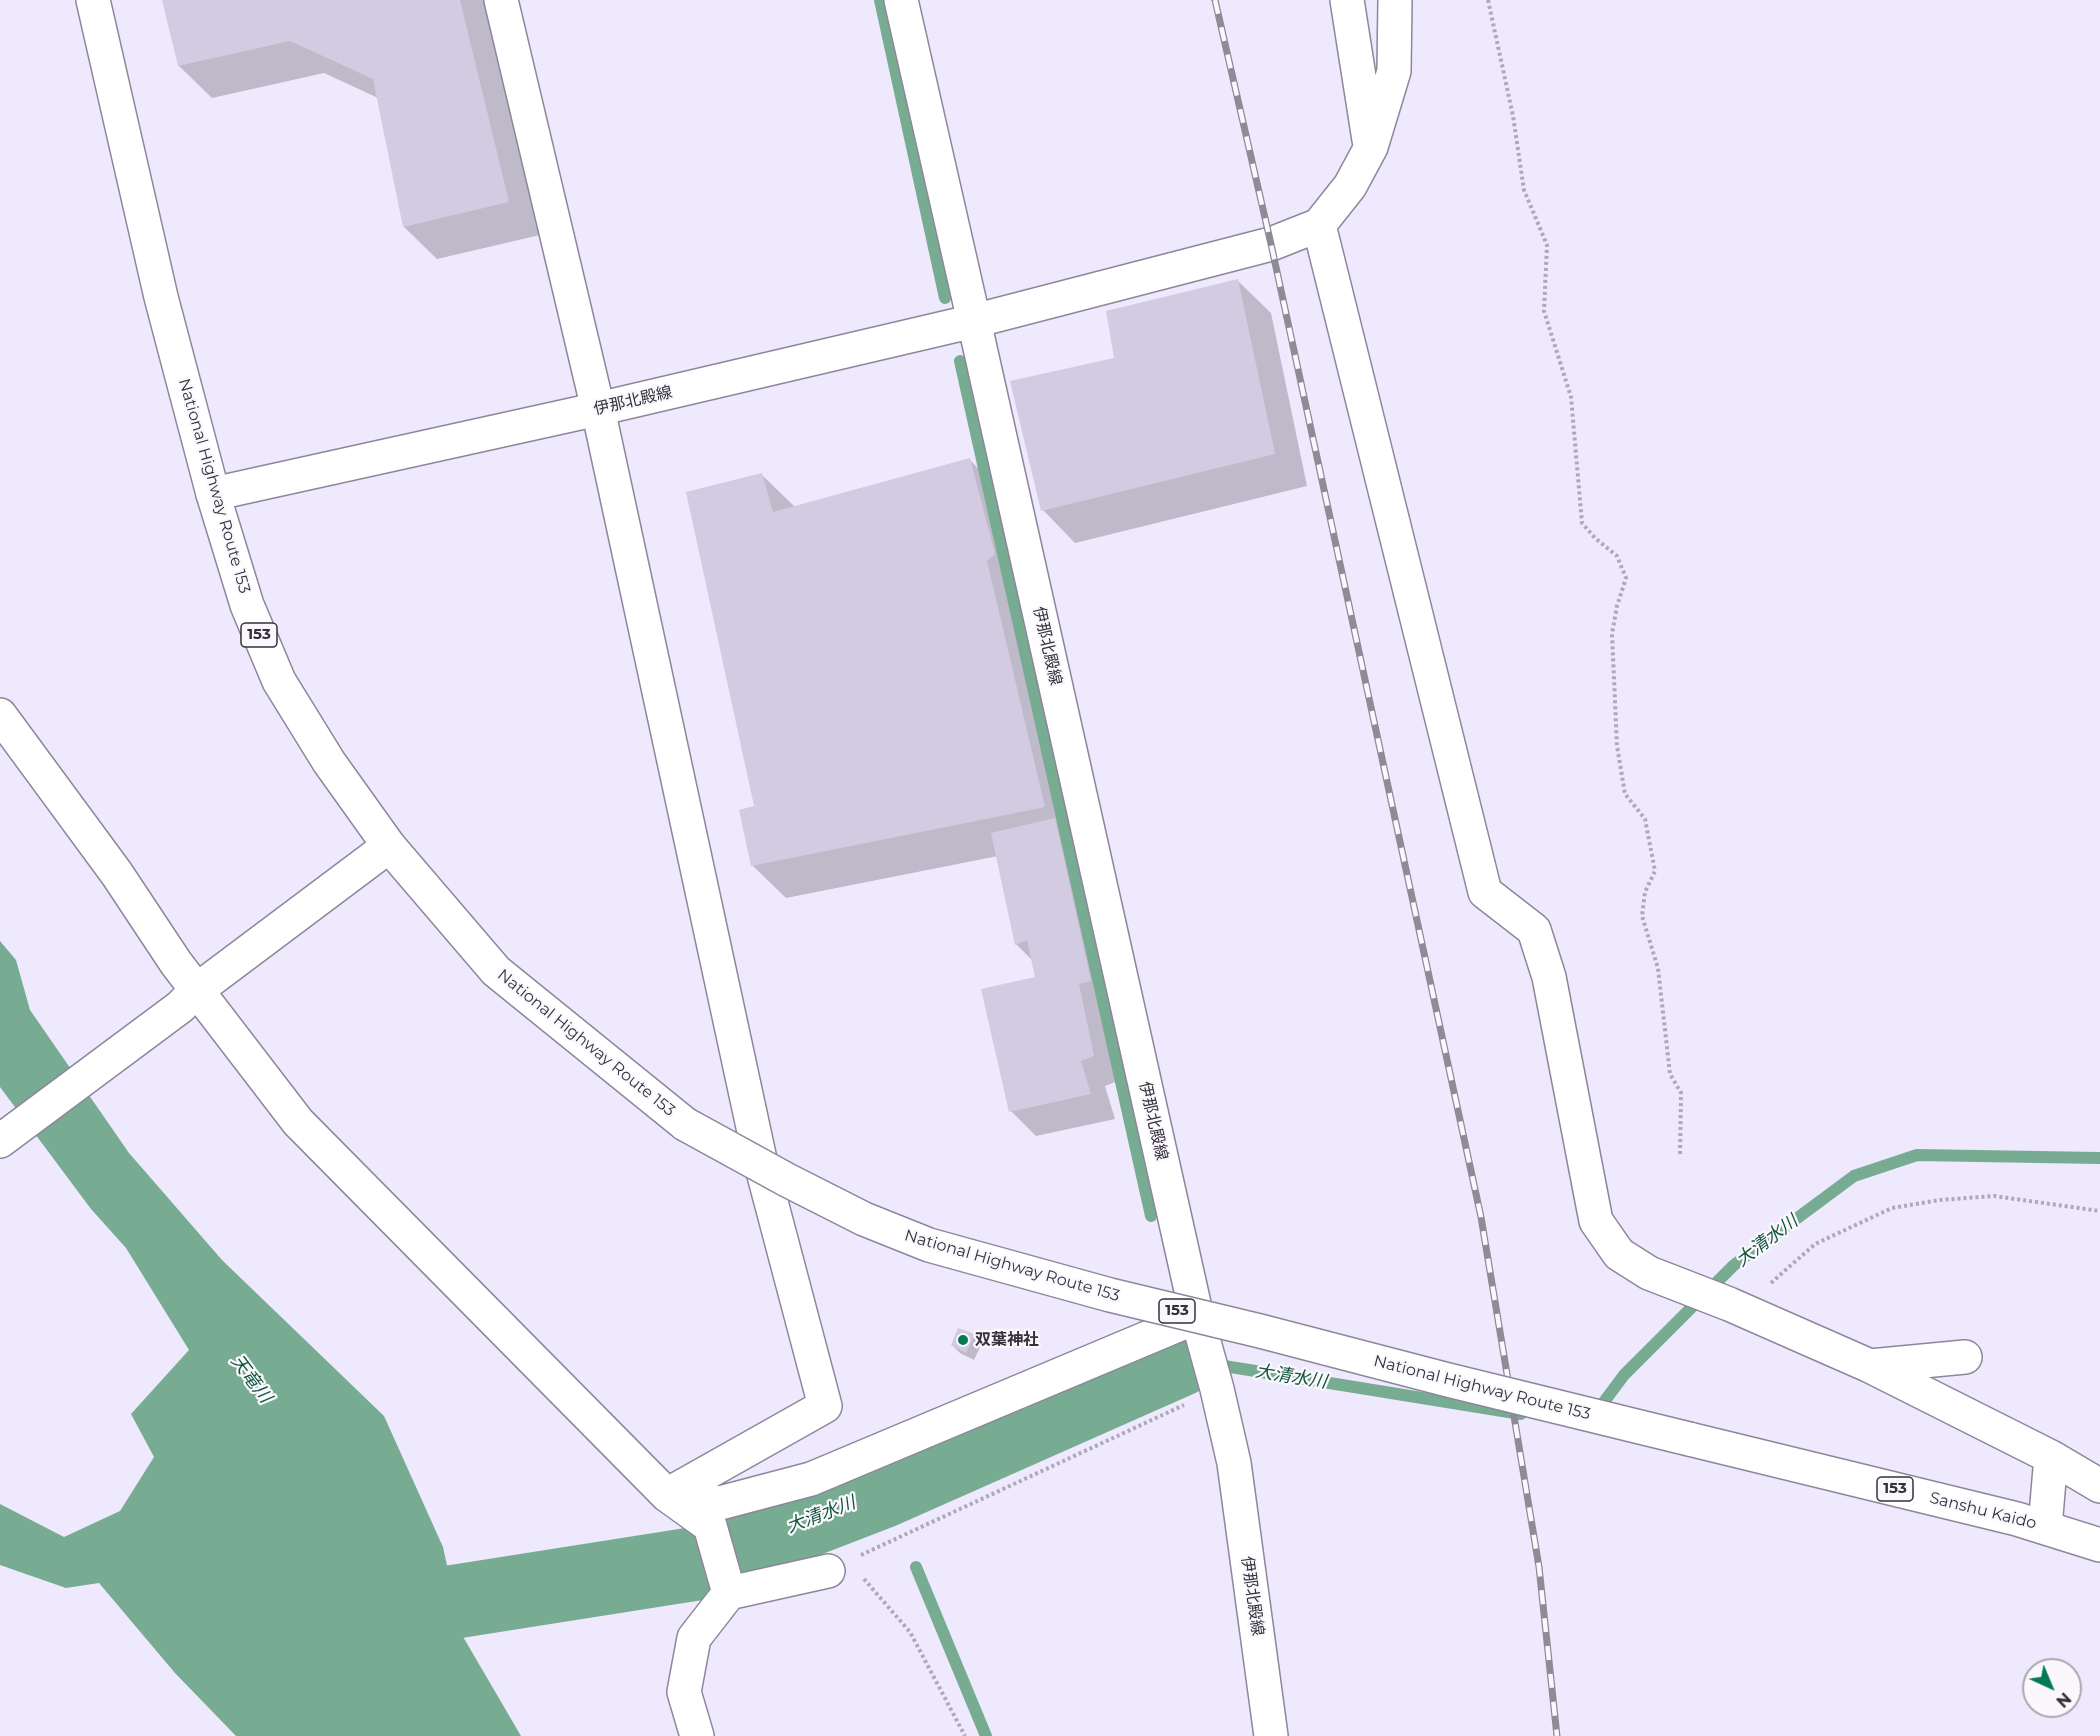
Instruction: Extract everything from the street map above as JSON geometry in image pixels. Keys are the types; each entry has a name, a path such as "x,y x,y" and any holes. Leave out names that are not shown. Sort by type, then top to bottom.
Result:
{"main road":[{"name":"National Highway Route 153","path":"93,0 161,297 213,494 247,605 279,681 329,762 389,846 496,971 685,1124 864,1219 929,1245 1110,1295 1689,1439"},
{"path":"501,0 598,409 760,1164 825,1406 667,1495"},
{"path":"901,0 974,321 1271,244 1319,225 1350,186 1371,147 1394,71 1395,0"},
{"path":"1347,0 1371,147"},
{"path":"1319,225 1485,892 1534,930 1549,977 1596,1221 1619,1254 1649,1273 1735,1306 1870,1366 2051,1457 2100,1486"},
{"name":"伊那北殿線","path":"213,494 598,409 974,321 1200,1326 1234,1463 1270,1736"},
{"path":"0,715 117,874 188,998 297,1122 667,1495 710,1526 729,1593"},
{"path":"0,1141 389,846"},
{"path":"667,1495 720,1503 811,1479 1200,1326"},
{"path":"1870,1366 1965,1357"},
{"name":"Sanshu Kaido","path":"1689,1439 2017,1519 2100,1545"},
{"path":"2045,1527 2051,1457"},
{"path":"697,1736 684,1692 694,1638 729,1593 828,1571"}],"path":[{"path":"1488,0 1513,116 1524,190 1547,245 1544,311 1571,397 1582,523 1595,538 1617,556 1626,578 1617,606 1612,634 1617,746 1625,794 1645,819 1655,871 1645,892 1642,916 1658,968 1670,1074 1681,1093 1680,1157"},
{"path":"1735,1306 1815,1244 1892,1208 1940,1200 1994,1196 2100,1211"},
{"path":"828,1571 1216,1385"},
{"path":"828,1571 863,1578 910,1632 965,1736"}],"water":[{"name":"天竜川","path":"0,941 16,960 30,1010 129,1153 222,1260 384,1416 443,1547 462,1635 521,1736 236,1736 175,1673 99,1583 66,1588 0,1565 0,1504 64,1537 120,1511 154,1457 131,1414 189,1350 126,1248 91,1209 0,1087"}],"building":[{"path":"162,0 460,0 509,202 403,227 373,79 290,41 178,66"},
{"path":"1238,279 1275,454 1041,511 1010,381 1114,358 1106,311"},
{"path":"970,458 995,554 987,561 1045,807 751,866 739,810 754,806 686,492 762,473 773,512"},
{"path":"1055,818 1091,981 1079,984 1094,1056 1081,1061 1091,1094 1009,1112 981,989 1035,977 1027,940 1015,945 991,833"},
{"name":"双葉神社","path":"958,1328 975,1334 966,1353 951,1345"}],"waterway":[{"path":"880,0 945,298"},
{"path":"960,361 1151,1216"},
{"name":"大清水川","path":"1595,1414 1624,1375 1734,1265 1854,1176 1917,1155 2100,1158"},
{"name":"大清水川","path":"1178,1348 1181,1359 1521,1414"},
{"name":"大清水川","path":"421,1607 694,1564 883,1491 1181,1359"},
{"path":"883,1491 890,1509"},
{"path":"916,1567 986,1736"}],"railway":[{"path":"1215,0 1271,244 1481,1217 1539,1567 1557,1736"}],"place":[{"name":"双葉神社","path":"963,1340"}]}
